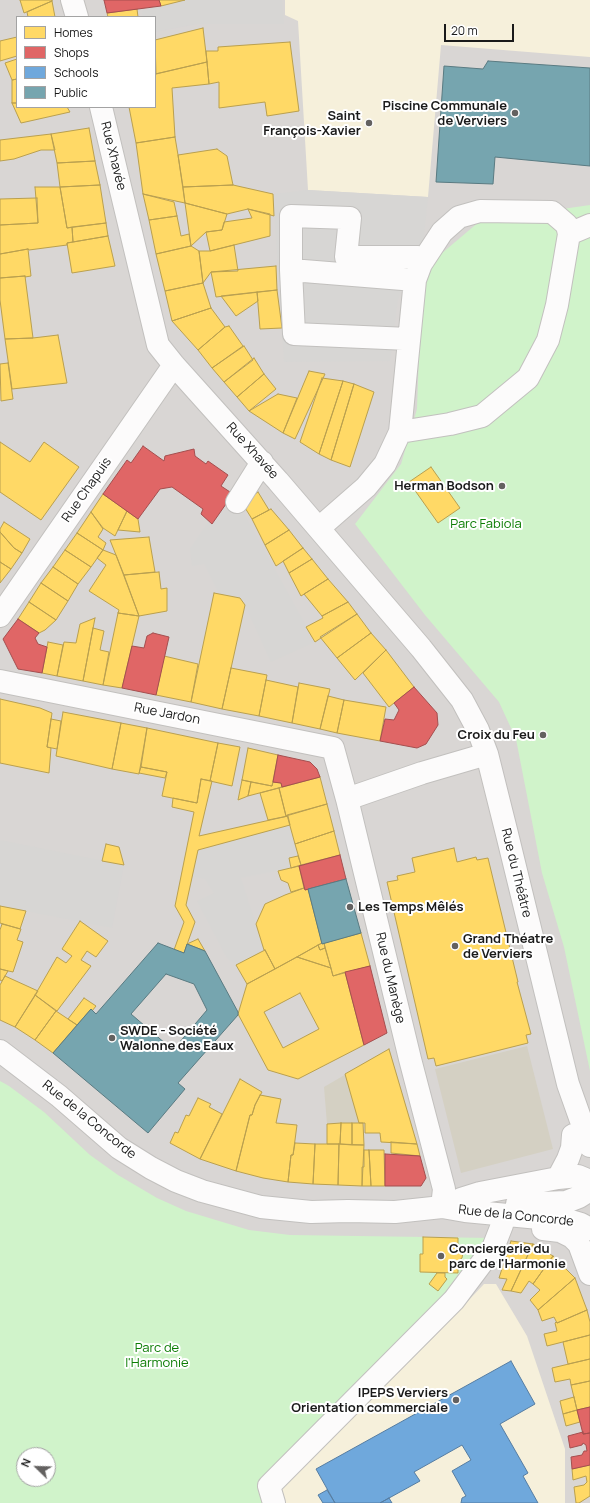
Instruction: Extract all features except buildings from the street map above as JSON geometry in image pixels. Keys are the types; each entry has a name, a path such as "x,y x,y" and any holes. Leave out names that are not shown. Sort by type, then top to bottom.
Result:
{"street":[{"path":"72,0 77,16"},
{"name":"Rue Xhavée","path":"101,108 158,345 174,365 262,462 421,648 462,700 478,730 487,754"},
{"path":"400,432 450,424 482,416 528,378 548,340 557,305 569,234 567,225 552,212 480,211 459,216 442,232 418,272"},
{"path":"319,528 366,487 385,464 400,432 409,339 418,272 418,257 346,257 350,218 291,216 291,270 294,334 409,339"},
{"path":"569,234 590,225"},
{"path":"291,270 418,272"},
{"name":"Rue Chapuis","path":"0,616 174,365"},
{"path":"237,502 262,462"},
{"name":"Rue Jardon","path":"0,681 333,748"},
{"name":"Rue du Manège","path":"333,748 347,799 410,1059 444,1189 442,1207"},
{"path":"347,799 422,773 487,754"},
{"name":"Rue du Théâtre","path":"487,754 582,1141 588,1188"},
{"name":"Rue de la Concorde","path":"0,1051 59,1096 119,1148 135,1159 176,1181 202,1191 261,1207 311,1212 395,1212 442,1207 465,1211 567,1220 590,1228"},
{"path":"558,1178 572,1148 582,1141"},
{"name":"Rue de la Concorde","path":"442,1207 480,1193 573,1176 588,1188"},
{"path":"465,1211 494,1206 566,1202 579,1197 588,1188"},
{"path":"362,1212 407,1223 502,1225 560,1231 572,1237 579,1244 590,1274"},
{"path":"274,1503 269,1486 454,1300 493,1248 502,1225"}],"shaded area":[{"path":"0,0 590,0 590,1503 0,1503"},
{"path":"185,0 282,0 284,24 197,24 156,32 156,16 143,16 142,11"},
{"name":"Saint François-Xavier","path":"285,0 590,0 590,57 441,45 428,197 308,190 298,21 285,15"},
{"path":"308,190 428,197 423,245 398,299 390,361 284,362 273,194"},
{"path":"233,494 315,642 271,662 245,605 240,598 219,594 204,564 192,566 190,549 209,521"},
{"path":"290,825 298,856 289,858 291,868 241,878 264,950 236,965 227,958 197,901 214,893 205,879 191,876 198,850"},
{"path":"0,840 124,865 112,928 0,906"},
{"path":"527,1046 553,1149 461,1173 435,1069"},
{"path":"389,1049 417,1144 380,1133 365,1133 364,1123 327,1124 324,1087"},
{"name":"IPEPS Verviers Orientation commerciale","path":"484,1284 496,1284 527,1336 565,1449 565,1503 282,1503 278,1486 433,1338"}],"green space":[{"name":"Parc Fabiola","path":"590,205 590,1071 564,947 542,873 516,739 499,702 425,615 355,524 401,464 417,409 422,270 480,221"},
{"name":"Parc de l'Harmonie","path":"0,1081 44,1112 90,1155 118,1175 157,1198 186,1211 249,1230 290,1235 492,1238 429,1315 266,1480 282,1503 0,1503"}],"place":[{"name":"Piscine Communale de Verviers","path":"515,113"},
{"name":"Saint François-Xavier","path":"369,123"},
{"name":"Herman Bodson","path":"502,486"},
{"name":"Croix du Feu","path":"543,735"},
{"name":"Les Temps Mêlés","path":"350,907"},
{"name":"Grand Théatre de Verviers","path":"455,946"},
{"name":"SWDE - Société Walonne des Eaux","path":"112,1038"},
{"name":"Conciergerie du parc de l'Harmonie","path":"441,1256"},
{"name":"IPEPS Verviers Orientation commerciale","path":"456,1400"}]}
